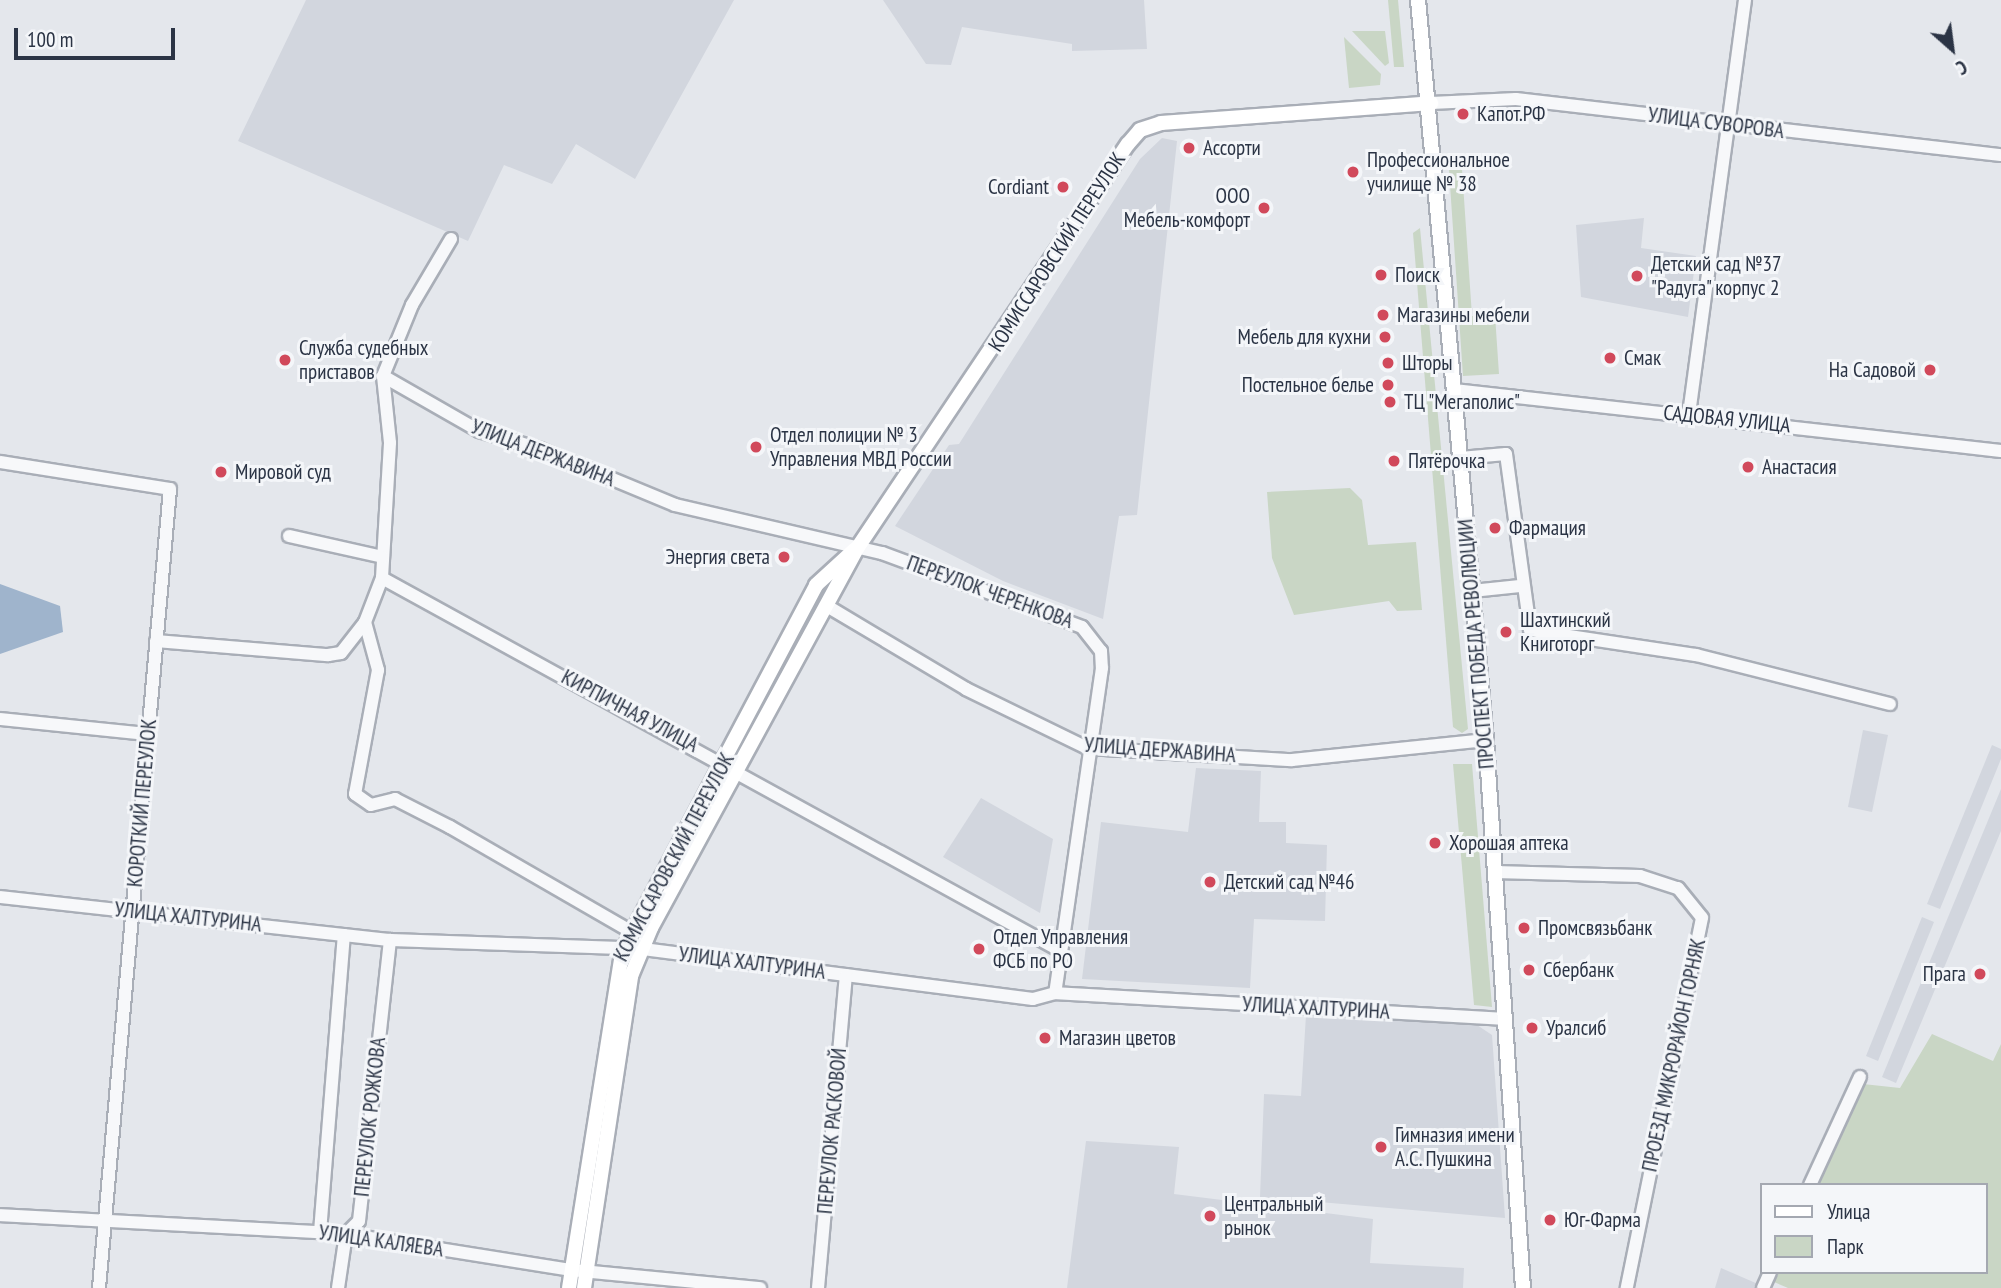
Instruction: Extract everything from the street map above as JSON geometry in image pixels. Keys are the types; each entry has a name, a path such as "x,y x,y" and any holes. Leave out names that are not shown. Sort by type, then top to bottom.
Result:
{"main road":[{"name":"ПРОСПЕКТ ПОБЕДА РЕВОЛЮЦИИ","path":"1419,0 1431,103 1486,740 1523,1288"},
{"name":"КОМИССАРОВСКИЙ ПЕРЕУЛОК","path":"569,1288 579,1271 631,976 643,949 858,547 1140,130 1161,123 1431,103"},
{"name":"КОМИССАРОВСКИЙ ПЕРЕУЛОК","path":"584,1288 579,1271 622,952 816,585 858,547"}],"street":[{"path":"1689,414 1745,0"},
{"name":"УЛИЦА СУВОРОВА","path":"1431,103 1516,99 2001,155"},
{"path":"156,641 328,655 341,653 365,622 382,578 390,443 383,376 412,305 451,239"},
{"name":"УЛИЦА ДЕРЖАВИНА","path":"383,376 479,431 540,449 675,505 858,547"},
{"name":"САДОВАЯ УЛИЦА","path":"1454,390 1689,414 2001,451"},
{"path":"1460,458 1506,454 1520,586 1530,630 1696,654 1890,704"},
{"name":"КОРОТКИЙ ПЕРЕУЛОК","path":"0,461 170,489 99,1288"},
{"path":"289,536 383,557"},
{"name":"ПЕРЕУЛОК ЧЕРЕНКОВА","path":"858,547 1082,627 1101,651 1102,668 1087,748 1055,993"},
{"name":"КИРПИЧНАЯ УЛИЦА","path":"382,578 739,769 1059,950"},
{"path":"1472,591 1520,586"},
{"name":"УЛИЦА ДЕРЖАВИНА","path":"827,606 966,689 1087,748 1292,760 1486,740"},
{"path":"365,622 377,670 355,794 371,805 395,799 450,827 631,932"},
{"path":"0,719 148,734"},
{"name":"ПРОЕЗД МИКРОРАЙОН ГОРНЯК","path":"1495,872 1640,876 1678,888 1702,918 1627,1288"},
{"name":"УЛИЦА ХАЛТУРИНА","path":"0,897 390,940 622,952 643,949 1032,999 1055,993 1504,1019"},
{"name":"ПЕРЕУЛОК РОЖКОВА","path":"320,1231 344,935"},
{"name":"ПЕРЕУЛОК РОЖКОВА","path":"338,1288 346,1234 359,1221 390,940"},
{"name":"ПЕРЕУЛОК РАСКОВОЙ","path":"818,1288 846,975"},
{"path":"1811,1183 1860,1077"},
{"name":"УЛИЦА КАЛЯЕВА","path":"0,1215 104,1223 320,1231 579,1271 760,1288"}],"shaded area":[{"path":"306,0 734,0 635,179 576,144 552,184 504,165 468,241 238,141"},
{"path":"883,0 1144,0 1147,49 1072,51 1072,44 962,27 951,65 926,64"},
{"path":"1162,138 1177,141 1137,515 1119,516 1103,619 1003,581 895,526 949,445 959,444 1140,159"},
{"name":"Детский сад №37 \"Радуга\" корпус 2","path":"1644,218 1641,248 1696,256 1688,317 1581,297 1576,225"},
{"path":"1863,730 1888,735 1872,812 1848,807"},
{"path":"1992,745 2001,749 2001,759 1940,909 1927,904"},
{"name":"Детский сад №46","path":"1196,768 1261,771 1259,822 1286,822 1286,843 1327,845 1325,921 1254,919 1250,988 1082,979 1101,822 1188,832"},
{"path":"2001,789 2001,831 1896,1083 1882,1077"},
{"path":"981,798 1053,839 1040,913 943,857"},
{"path":"1922,917 1934,922 1878,1061 1866,1056"},
{"name":"Гимназия имени А.С. Пушкина","path":"1306,1015 1474,1023 1492,1035 1505,1218 1260,1197 1264,1094 1301,1096"},
{"name":"Центральный рынок","path":"1086,1141 1179,1147 1174,1194 1373,1219 1370,1263 1464,1268 1463,1288 1067,1288"},
{"path":"1721,1268 1758,1284 1756,1288 1715,1288"}],"green space":[{"path":"1388,0 1398,0 1404,67 1394,67"},
{"path":"1352,31 1385,31 1389,63 1385,66"},
{"path":"1344,37 1381,74 1380,85 1349,88"},
{"path":"1462,169 1472,316 1495,315 1499,374 1463,376 1449,170"},
{"path":"1420,228 1468,729 1462,733 1453,727 1413,233"},
{"path":"1350,488 1362,500 1368,545 1416,542 1422,610 1397,611 1389,601 1294,615 1272,558 1267,492"},
{"path":"814,601 822,605 746,747 738,743"},
{"path":"1453,764 1472,764 1492,1007 1474,1005"},
{"path":"1932,1034 1993,1061 2001,1044 2001,1288 1788,1288 1774,1282 1778,1274 1987,1274 1987,1183 1819,1183 1863,1084 1900,1088"}],"water":[{"path":"0,584 60,606 63,632 0,654"}],"place":[{"name":"Капот.РФ","path":"1463,114"},
{"name":"Ассорти","path":"1189,148"},
{"name":"Профессиональное училище № 38","path":"1353,172"},
{"name":"Cordiant","path":"1063,187"},
{"name":"ООО Мебель-комфорт","path":"1264,208"},
{"name":"Поиск","path":"1381,275"},
{"name":"Детский сад №37 \"Радуга\" корпус 2","path":"1637,276"},
{"name":"Магазины мебели","path":"1383,315"},
{"name":"Мебель для кухни","path":"1385,337"},
{"name":"Смак","path":"1610,358"},
{"name":"Служба судебных приставов","path":"285,360"},
{"name":"Шторы","path":"1388,363"},
{"name":"На Садовой","path":"1930,370"},
{"name":"Постельное белье","path":"1388,385"},
{"name":"ТЦ \"Мегаполис\"","path":"1390,402"},
{"name":"Отдел полиции № 3 Управления МВД России","path":"756,447"},
{"name":"Пятёрочка","path":"1394,461"},
{"name":"Анастасия","path":"1748,467"},
{"name":"Мировой суд","path":"221,472"},
{"name":"Фармация","path":"1495,528"},
{"name":"Энергия света","path":"784,557"},
{"name":"Шахтинский Книготорг","path":"1506,632"},
{"name":"Хорошая аптека","path":"1435,843"},
{"name":"Детский сад №46","path":"1210,882"},
{"name":"Промсвязьбанк","path":"1524,928"},
{"name":"Отдел Управления ФСБ по РО","path":"979,949"},
{"name":"Сбербанк","path":"1529,970"},
{"name":"Прага","path":"1980,974"},
{"name":"Уралсиб","path":"1532,1028"},
{"name":"Магазин цветов","path":"1045,1038"},
{"name":"Гимназия имени А.С. Пушкина","path":"1381,1147"},
{"name":"Центральный рынок","path":"1210,1216"},
{"name":"Юг-Фарма","path":"1550,1220"}]}
